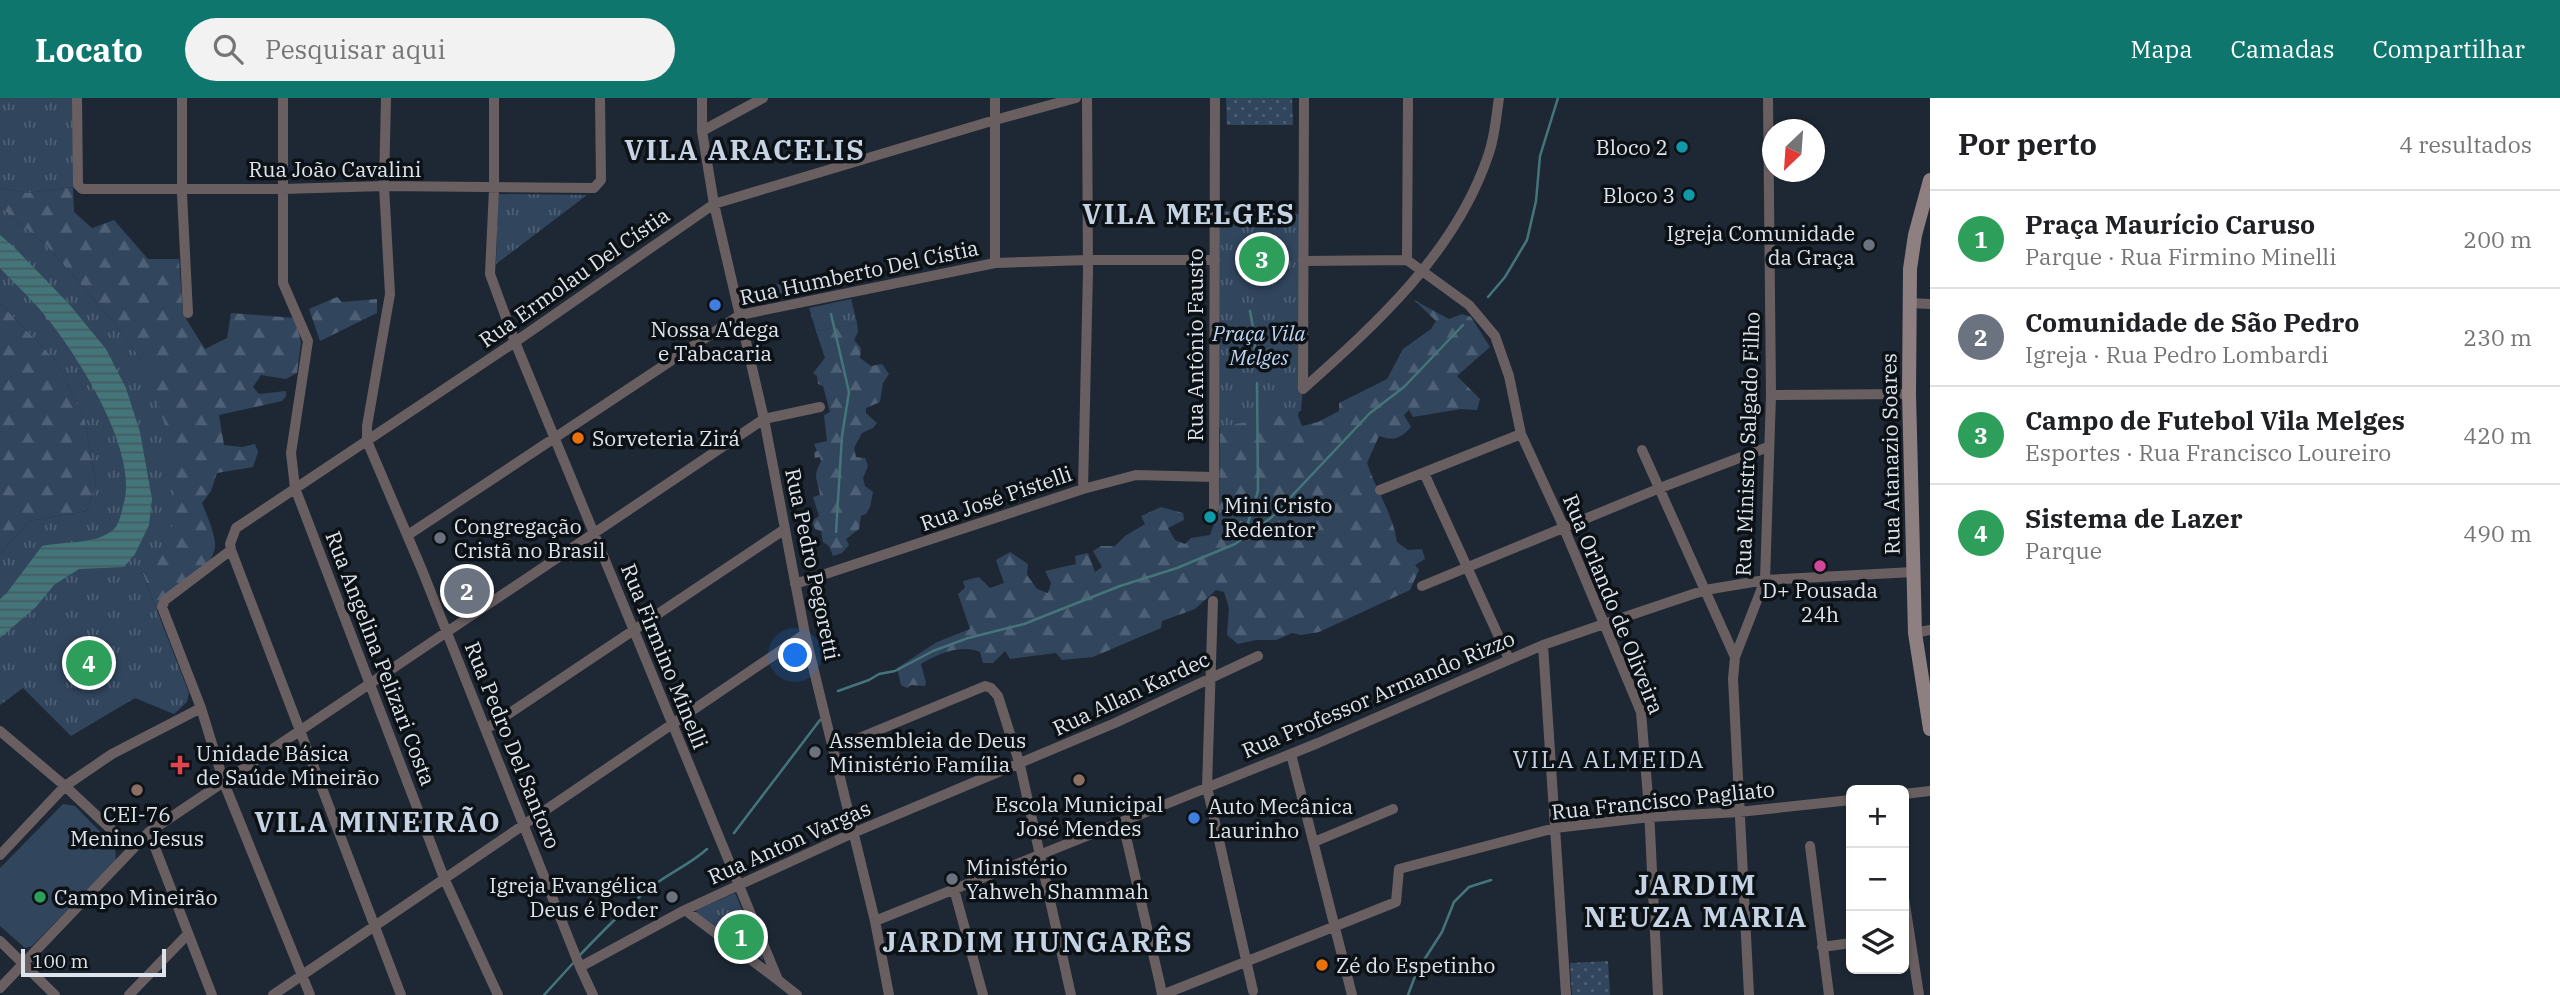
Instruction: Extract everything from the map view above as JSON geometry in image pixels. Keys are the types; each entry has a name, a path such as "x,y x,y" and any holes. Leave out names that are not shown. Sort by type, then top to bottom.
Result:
{"main road":[{"name":"Rua Atanazio Soares","path":"1930,180 1910,269 1909,303 1913,572 1923,632 1930,729"}],"street":[{"name":"Rua João Cavalini","path":"77,98 78,185 82,189 384,186 594,188 601,180 600,98"},
{"path":"182,98 188,313"},
{"name":"Rua Angelina Pelizari Costa","path":"283,98 283,283 308,341 291,453 295,488 444,878 498,995"},
{"name":"Rua Pedro Del Santoro","path":"386,98 384,186 390,293 367,426 367,441 408,535 573,951 593,995"},
{"name":"Rua Firmino Minelli","path":"494,98 490,274 515,342 778,980"},
{"name":"Rua Pedro Pegoretti","path":"702,98 702,131 714,204 764,419 805,634 835,748 875,921 889,995"},
{"path":"702,131 763,98"},
{"path":"995,98 995,262"},
{"name":"Rua Ermolau Del Cístia","path":"201,708 162,607 165,600 231,550 231,539 236,528 515,342 714,204 1076,98"},
{"path":"1083,489 1088,260 1087,98"},
{"name":"Rua Antônio Fausto","path":"1213,508 1215,98"},
{"path":"1304,98 1303,389 1389,310 1455,225 1483,170 1493,136 1499,98"},
{"path":"1407,260 1408,98"},
{"name":"Rua Ministro Salgado Filho","path":"1749,995 1732,679 1735,657 1765,580 1771,395 1768,98"},
{"name":"Rua Humberto Del Cístia","path":"408,535 740,315 995,262 1215,260"},
{"path":"1303,261 1407,260 1421,272"},
{"name":"Rua Orlando de Oliveira","path":"1421,272 1469,305 1495,336 1509,376 1521,434 1641,712 1650,817 1658,995"},
{"path":"1909,303 1930,304"},
{"path":"1771,395 1909,394"},
{"path":"0,988 149,832 764,419 820,407"},
{"path":"1380,491 1521,434"},
{"path":"1422,586 1660,488 1768,447"},
{"path":"1642,450 1735,657"},
{"path":"1424,473 1509,659"},
{"name":"Rua José Pistelli","path":"795,584 1083,489 1136,475 1213,477"},
{"path":"486,729 785,529"},
{"path":"231,550 401,995"},
{"name":"Rua Professor Armando Rizzo","path":"875,921 1291,754 1543,645 1705,590 1765,580 1913,572"},
{"path":"1213,601 1207,787 1254,991"},
{"path":"273,995 805,634"},
{"path":"1543,645 1566,995"},
{"name":"Rua Allan Kardec","path":"1020,765 1258,656"},
{"path":"835,748 985,686 991,688 998,696 1020,765 1071,995"},
{"path":"0,855 65,786 112,754 201,708 224,783 310,995"},
{"path":"0,730 132,849"},
{"path":"1291,754 1352,995"},
{"name":"Rua Anton Vargas","path":"580,967 739,884 853,832 1020,765"},
{"path":"1909,793 1930,791"},
{"name":"Rua Francisco Pagliato","path":"1335,928 1396,902 1399,869 1555,828 1846,801"},
{"path":"1314,842 1393,809"},
{"path":"1123,823 1162,995 1335,928"},
{"path":"149,832 212,995"},
{"path":"1810,846 1829,995"},
{"path":"954,889 984,995"},
{"name":"Rua Firmino Minelli","path":"685,910 797,995"},
{"path":"129,995 188,934"},
{"path":"0,941 55,995"},
{"path":"1822,947 1846,944"},
{"path":"1909,947 1919,995"}],"green space":[{"path":"0,98 73,98 73,187 27,193 0,188"},
{"path":"1226,98 1292,98 1293,125 1227,125"},
{"path":"73,187 74,212 92,228 114,220 148,259 179,259 183,314 205,349 227,338 231,313 295,318 301,342 297,373 286,379 261,375 253,387 259,394 286,391 282,401 219,415 224,445 242,447 255,444 258,452 253,467 217,473 211,491 202,503 214,536 213,555 157,611 142,571 160,553 148,369 116,325 47,246 0,207 0,188 27,193"},
{"path":"498,194 587,195 496,264"},
{"path":"0,207 47,246 116,325 148,369 168,436 176,517 160,553 142,572 189,693 187,702 174,714 135,698 71,736 23,688 0,705 0,554 29,521 87,511 96,483 85,420 55,360 0,303"},
{"name":"Praça Vila Melges","path":"1217,211 1302,214 1303,386 1301,411 1216,428"},
{"path":"1280,246 1279,272 1244,271 1244,247"},
{"path":"788,282 791,295 754,304 747,301 745,292"},
{"path":"337,297 342,302 377,299 377,313 320,341 309,309"},
{"path":"851,299 857,323 816,331 809,308"},
{"path":"1414,300 1449,319 1462,314 1471,317 1490,347 1457,376 1480,399 1477,410 1461,409 1413,417 1409,410 1404,415 1411,427 1396,438 1379,436 1367,463 1392,522 1397,542 1408,550 1422,549 1425,559 1415,565 1419,570 1410,590 1319,632 1301,635 1292,633 1276,640 1238,644 1227,635 1229,608 1224,592 1216,590 1195,609 1162,621 1161,628 1093,657 1062,660 1056,653 1010,659 1005,651 993,663 983,663 980,652 957,650 921,664 925,686 911,685 907,688 901,685 897,668 937,642 970,629 958,594 965,588 963,581 979,577 990,588 1004,583 996,560 1010,552 1028,564 1027,575 1037,589 1048,593 1051,583 1045,571 1076,564 1075,556 1088,553 1095,572 1102,567 1093,551 1101,546 1115,546 1125,536 1145,524 1141,516 1161,507 1183,513 1184,520 1168,528 1175,540 1185,544 1191,538 1210,535 1219,510 1220,427 1301,401 1298,416 1302,426 1318,422 1339,411 1339,403 1387,379 1403,349 1431,329 1436,321"},
{"path":"0,303 55,360 85,420 96,483 87,511 29,521 0,554"},
{"path":"857,323 858,332 854,340 861,348 860,358 871,366 882,364 889,374 883,383 880,402 866,408 866,413 877,423 862,433 854,448 856,457 865,458 868,466 863,478 865,486 873,492 870,507 866,514 861,516 859,529 846,539 849,545 842,553 833,556 829,546 823,542 821,531 815,529 812,521 819,516 813,497 820,495 816,475 821,462 820,457 815,458 814,452 817,451 814,444 827,441 824,415 830,412 823,386 818,384 817,376 813,373 825,358 816,331"},
{"name":"Campo Mineirão","path":"63,804 75,806 115,847 116,861 32,946 25,948 0,926 0,868"},
{"path":"735,893 763,960 696,914 697,910"},
{"path":"1608,961 1610,995 1572,995 1570,963"}],"shaded area":[{"path":"0,235 69,304 106,349 126,388 140,432 152,499 149,525 135,554 124,567 79,569 54,585 36,607 0,638 0,599 42,546 98,538 113,530 121,516 126,485 116,436 105,410 64,340 0,268"}],"waterway":[{"path":"1488,297 1505,277 1527,240 1536,201 1540,156 1558,98"},
{"path":"1250,311 1255,338 1254,366"},
{"path":"831,314 849,392 842,436 836,532"},
{"path":"838,691 879,674 895,671 933,651 968,638 1024,624 1235,544 1272,517 1370,413 1404,387 1463,325"},
{"path":"1244,535 1258,491 1257,383"},
{"path":"734,833 820,720"},
{"path":"579,956 644,893 707,849"},
{"path":"1408,995 1417,971 1442,932 1454,902 1469,887 1491,880"},
{"path":"544,995 575,961"}],"place":[{"name":"Bloco 2","path":"1682,147"},
{"name":"Bloco 3","path":"1689,195"},
{"name":"Igreja Comunidade da Graça","path":"1869,245"},
{"name":"Campo de Futebol Vila Melges","path":"1262,259"},
{"name":"Nossa A'dega e Tabacaria","path":"715,305"},
{"name":"Sorveteria Zirá","path":"578,438"},
{"name":"Mini Cristo Redentor","path":"1210,517"},
{"name":"Congregação Cristã no Brasil","path":"440,538"},
{"name":"D+ Pousada 24h","path":"1820,566"},
{"name":"Comunidade de São Pedro","path":"467,591"},
{"name":"Sistema de Lazer","path":"89,663"},
{"name":"Assembleia de Deus Ministério Família","path":"815,752"},
{"name":"Unidade Básica de Saúde Mineirão","path":"180,765"},
{"name":"Escola Municipal José Mendes","path":"1079,780"},
{"name":"CEI-76 Menino Jesus","path":"137,790"},
{"name":"Auto Mecânica Laurinho","path":"1194,818"},
{"name":"Ministério Yahweh Shammah","path":"952,879"},
{"name":"Campo Mineirão","path":"40,897"},
{"name":"Igreja Evangélica Deus é Poder","path":"672,897"},
{"name":"Praça Maurício Caruso","path":"741,937"},
{"name":"Zé do Espetinho","path":"1322,965"}],"district":[{"name":"VILA ARACELIS","path":"745,149"},
{"name":"VILA MELGES","path":"1189,213"},
{"name":"VILA ALMEIDA","path":"1609,759"},
{"name":"VILA MINEIRÃO","path":"378,821"},
{"name":"JARDIM NEUZA MARIA","path":"1696,900"},
{"name":"JARDIM HUNGARÊS","path":"1038,941"}]}
